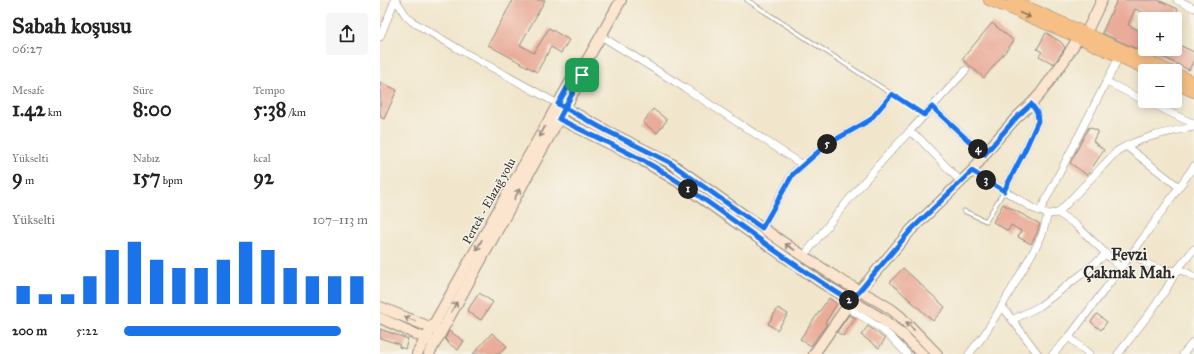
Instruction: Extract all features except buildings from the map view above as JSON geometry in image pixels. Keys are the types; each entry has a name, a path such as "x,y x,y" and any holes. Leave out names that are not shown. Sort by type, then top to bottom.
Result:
{"main road":[{"name":"Pertek - Elazığ yolu","path":"418,354 430,341 462,276 562,106 582,75 585,64 621,0"},
{"path":"990,0 1153,64"},
{"path":"1012,0 1028,3 1120,57 1138,65"},
{"path":"818,352 849,304 911,230 972,171 1016,118 1041,92 1075,43 1083,36 1102,0"},
{"path":"1182,77 1194,82"},
{"path":"1182,86 1194,92"},
{"path":"562,106 669,162 762,228 840,280 860,290 901,317 937,354"},
{"path":"556,117 642,160 665,174 816,278 849,304 881,318 893,326 922,354"},
{"path":"380,307 436,330"},
{"path":"380,318 430,341"},
{"name":"Pertek - Elazığ yolu","path":"429,354 430,341"}],"street":[{"path":"380,37 395,0 406,16 413,22 562,106"},
{"path":"1177,0 1194,8"},
{"path":"601,36 685,88 803,165"},
{"path":"1040,211 1120,57"},
{"path":"804,256 841,208 884,158 966,70"},
{"path":"1106,82 1138,98"},
{"path":"762,228 793,174 826,145 870,120 892,94"},
{"path":"1004,191 1038,121 1037,112 1031,104"},
{"path":"932,107 984,155"},
{"path":"1159,108 1194,126"},
{"path":"972,171 1034,210 1048,214 1058,212 1117,151 1126,146 1163,133 1194,126"},
{"path":"909,132 919,138 961,182"},
{"path":"1126,146 1179,187"},
{"path":"1053,354 1068,337 1121,268 1194,166"},
{"path":"1058,212 1076,226 1121,268"},
{"path":"969,354 984,335 1037,246 1048,214"},
{"path":"1118,354 1155,307 1177,270 1194,249"},
{"path":"1132,253 1146,263 1155,267 1183,271 1194,277"},
{"path":"1012,320 1040,306 1106,254"},
{"path":"849,304 886,333 908,354"},
{"path":"1002,306 1038,354"},
{"path":"1068,337 1089,354"},
{"path":"1183,354 1194,341"}],"lane":[{"path":"747,0 924,115"},
{"path":"964,212 986,221 1004,191"}],"district":[{"name":"Fevzi Çakmak Mah.","path":"1129,263"}],"route":[{"path":"582,75 565,108 559,119 642,160 677,181 822,283 851,301 911,230 972,171 1004,191 1038,121 1036,109 1031,104 1016,118 984,155 932,107 924,115 892,94 870,120 826,145 793,174 762,228 669,162 607,131 565,108 558,104 576,72 585,64 582,75"}]}
